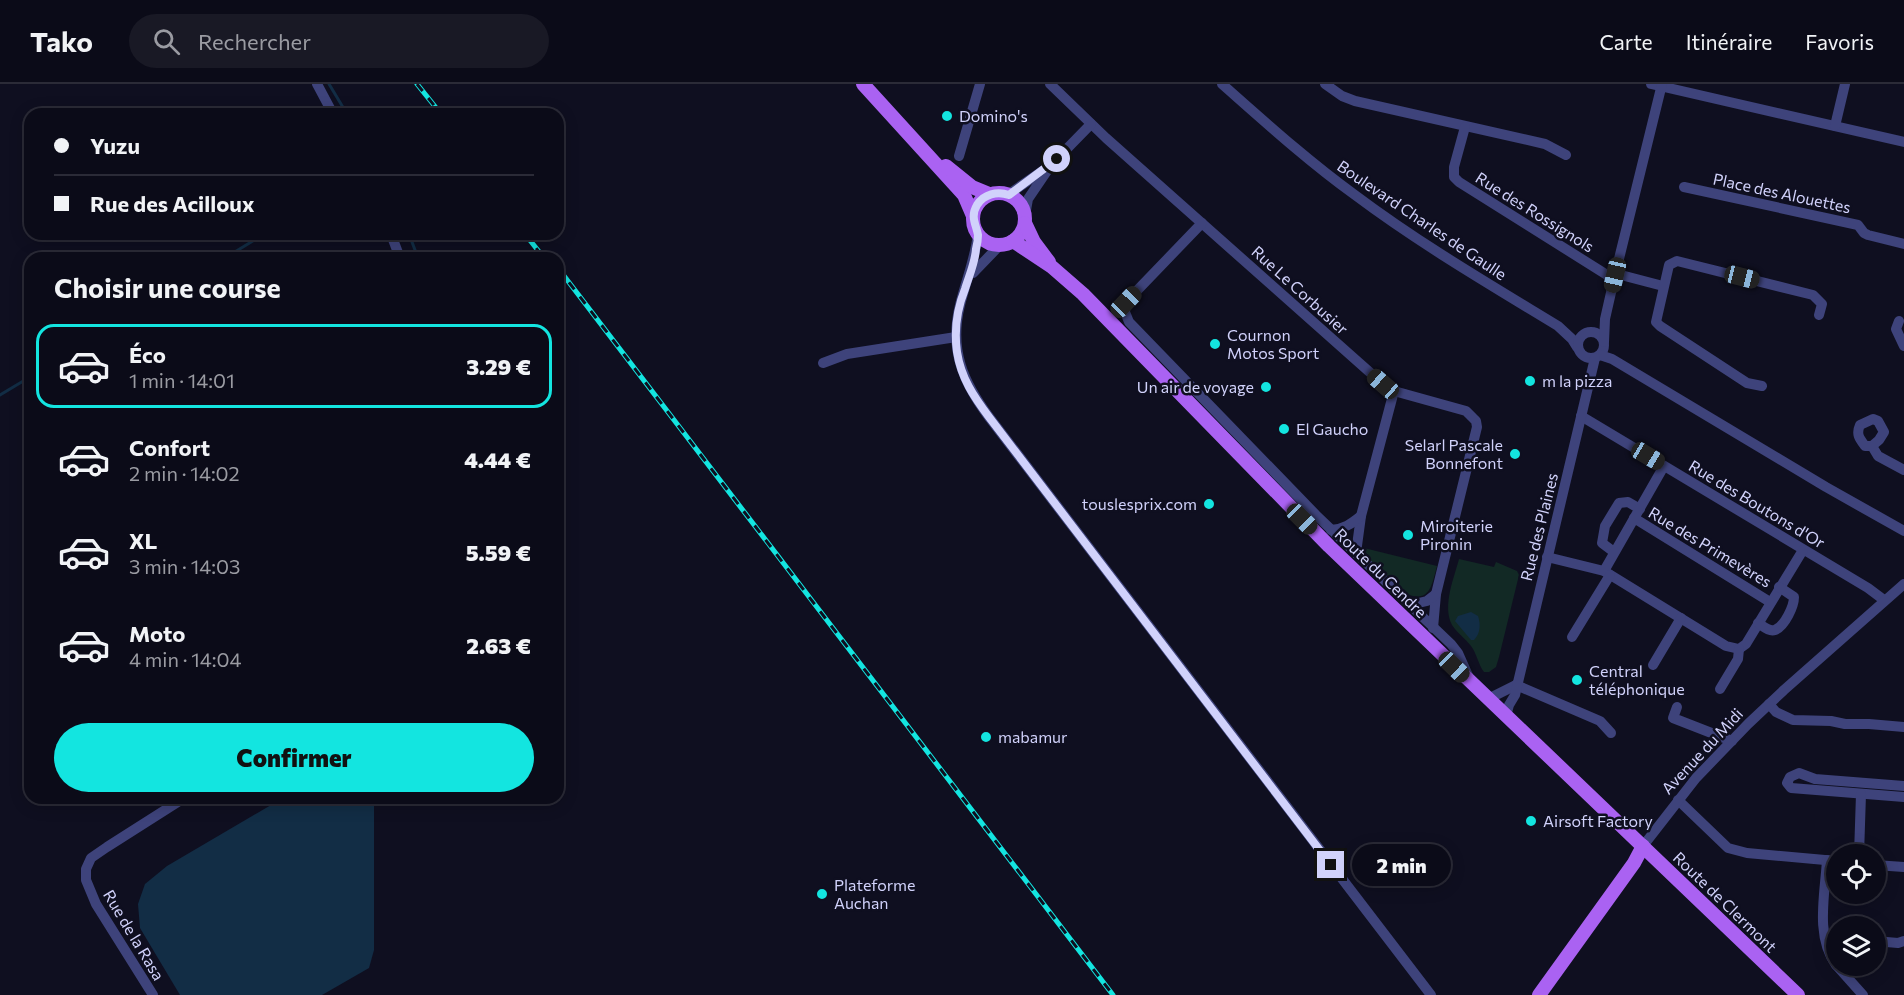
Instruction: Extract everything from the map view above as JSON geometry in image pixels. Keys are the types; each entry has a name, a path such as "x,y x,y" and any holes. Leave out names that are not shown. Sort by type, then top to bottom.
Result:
{"main road":[{"path":"863,84 964,195 978,234 990,243 1006,243 1020,235 1025,219 1020,203 1009,195 999,193 989,195 978,203 973,216"},
{"path":"917,142 972,187 989,195"},
{"name":"Route du Cendre","path":"1025,219 1034,242 1052,267 1083,294 1290,507 1643,846"},
{"name":"Route du Cendre","path":"1006,243 1052,267"},
{"name":"Route de Clermont","path":"1643,846 1797,995"},
{"name":"Avenue du Midi","path":"1539,995 1635,863 1643,846"}],"street":[{"path":"317,84 330,108"},
{"path":"959,156 980,84"},
{"name":"Rue Le Corbusier","path":"1050,84 1091,124 1203,224 1383,384 1394,391"},
{"name":"Boulevard Charles de Gaulle","path":"1221,84 1318,167 1363,201 1421,241 1558,326 1572,339 1579,351"},
{"path":"1324,84 1342,96 1355,101 1545,144 1566,155"},
{"path":"1835,126 1845,84"},
{"path":"1658,85 1904,142"},
{"name":"Rue des Plaines","path":"1506,716 1515,695 1590,377 1601,351 1605,319 1658,85"},
{"path":"1009,195 1051,165 1091,124"},
{"name":"Rue des Rossignols","path":"1465,127 1454,167 1454,177 1459,182 1607,274 1663,286"},
{"path":"1025,219 1028,200 1051,165"},
{"name":"Place des Alouettes","path":"1684,187 1858,225 1868,236 1904,244"},
{"path":"1203,224 1126,302 1125,312 1129,321 1331,530 1458,652 1471,683"},
{"path":"978,234 976,254 960,305 956,337 959,363 975,398 1431,995"},
{"path":"969,278 1006,243"},
{"path":"1762,386 1747,383 1660,326 1656,321 1669,266 1677,261 1813,295 1822,304 1819,315"},
{"path":"1590,377 1579,351 1581,336 1605,319"},
{"path":"1899,321 1896,329 1904,346"},
{"name":"Boulevard Charles de Gaulle","path":"1558,326 1589,332"},
{"path":"1589,332 1597,334 1601,351 1612,359 1903,532"},
{"path":"823,363 847,354 956,337"},
{"path":"1579,351 1589,359 1601,351"},
{"path":"1356,553 1361,516 1394,391 1466,411 1476,421 1477,427 1436,594 1433,628"},
{"name":"Rue des Boutons d'Or","path":"1581,416 1868,588 1884,600"},
{"path":"1872,446 1878,456 1904,470"},
{"path":"1572,637 1607,573 1614,552 1664,466"},
{"path":"1614,552 1602,543 1605,526 1619,503 1628,502 1637,514"},
{"name":"Rue des Primevères","path":"1637,514 1770,602"},
{"path":"1331,530 1351,525 1361,516"},
{"path":"1547,557 1607,573 1726,646 1738,649 1746,644 1803,550"},
{"name":"Avenue du Midi","path":"1643,846 1678,800 1732,741 1769,704 1903,583"},
{"path":"1758,623 1769,630 1775,630 1782,625 1794,603 1794,597 1779,587"},
{"path":"1410,605 1427,601 1436,594"},
{"path":"1653,665 1681,618"},
{"path":"1720,689 1738,659 1738,649"},
{"path":"1488,699 1516,685 1600,721 1611,733"},
{"path":"1769,704 1776,712 1793,720 1904,727"},
{"path":"1677,707 1673,718 1732,741"},
{"path":"1904,786 1815,779 1800,773 1788,780 1791,788 1904,797"},
{"path":"1860,844 1862,794"},
{"path":"1678,800 1728,848 1747,853 1826,860"},
{"name":"Rue de la Rasa","path":"153,995 89,891 86,869 91,858 175,804"},
{"path":"1886,866 1904,867"},
{"path":"1826,900 1822,926 1826,932"},
{"path":"1886,942 1904,941"},
{"path":"1846,976 1863,995"}],"green space":[{"path":"1364,548 1437,566 1428,591 1420,596 1405,593 1367,557"},
{"path":"1459,559 1494,567 1496,562 1517,571 1519,575 1496,667 1489,672 1484,672 1473,649 1454,628 1449,617 1450,592"}],"water":[{"path":"1471,612 1478,616 1479,623 1479,632 1474,640 1471,640 1455,621 1458,616"},
{"path":"273,804 374,804 374,950 369,968 322,995 180,995 140,928 138,904 145,884 167,866"}],"waterway":[{"path":"329,84 343,108"},
{"path":"235,252 254,240"},
{"path":"411,240 416,252"},
{"path":"0,395 24,381"}],"railway":[{"path":"417,84 436,108"},
{"path":"530,240 539,252"},
{"path":"564,276 1113,995"}],"place":[{"name":"Domino's","path":"947,116"},
{"name":"Cournon Motos Sport","path":"1215,344"},
{"name":"m la pizza","path":"1530,381"},
{"name":"Un air de voyage","path":"1266,387"},
{"name":"El Gaucho","path":"1284,429"},
{"name":"Selarl Pascale Bonnefont","path":"1515,454"},
{"name":"touslesprix.com","path":"1209,504"},
{"name":"Miroiterie Pironin","path":"1408,535"},
{"name":"Central téléphonique","path":"1577,680"},
{"name":"mabamur","path":"986,737"},
{"name":"Airsoft Factory","path":"1531,821"},
{"name":"Plateforme Auchan","path":"822,894"}],"route":[{"path":"1057,159 1009,195 994,193 985,196 976,207 973,216 975,230 978,234 976,254 964,290 956,327 957,350 963,376 989,417 1331,865"}]}
